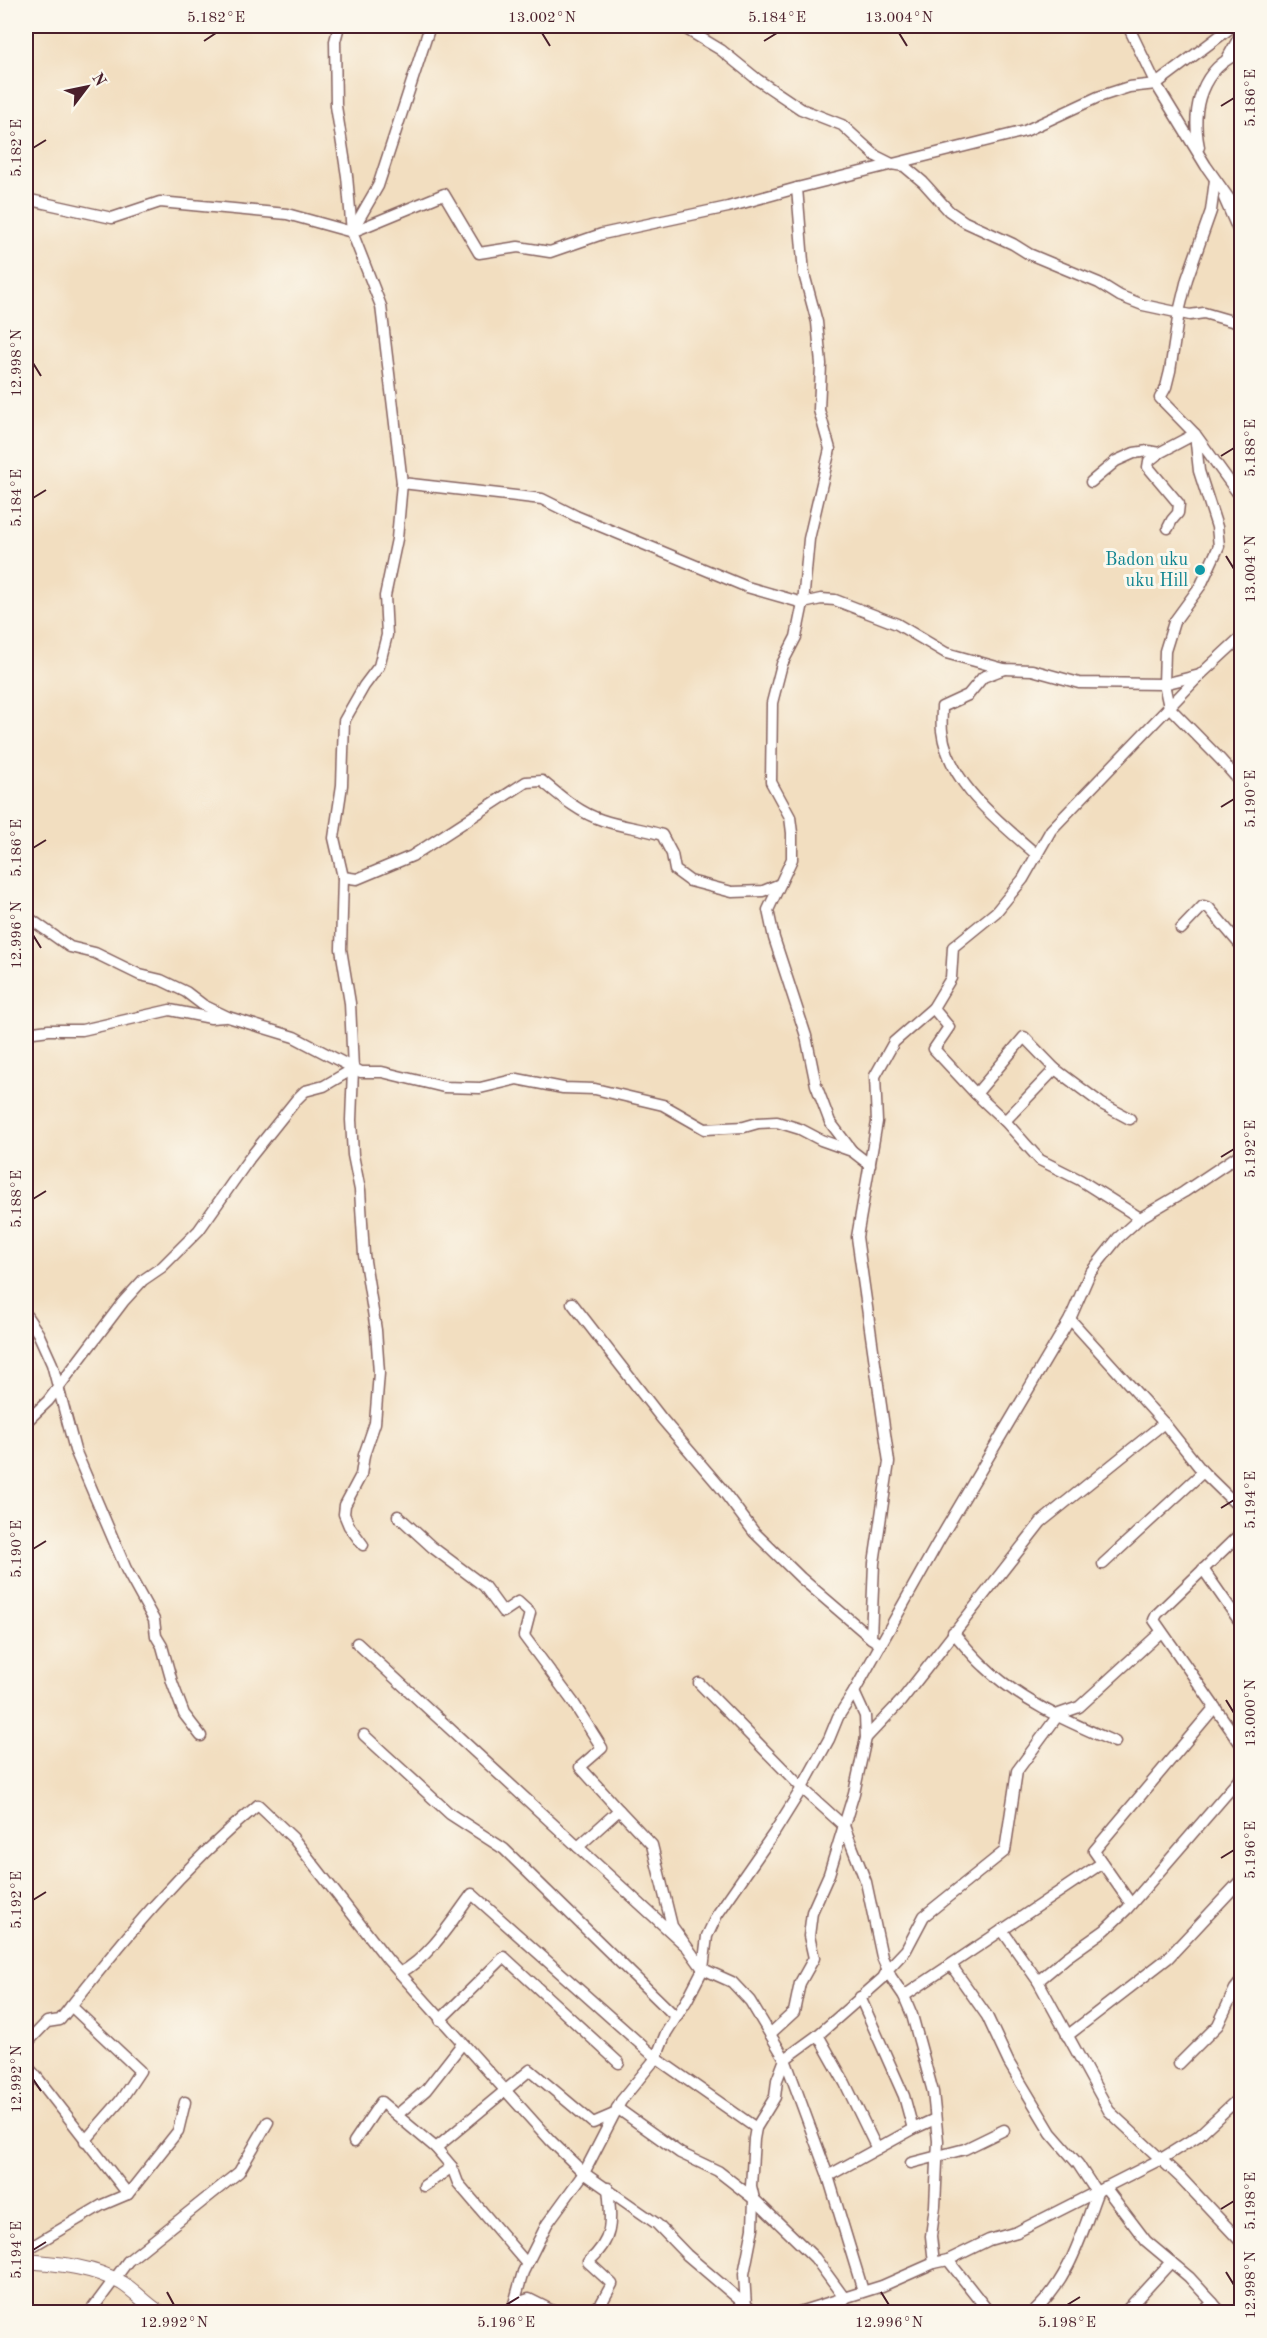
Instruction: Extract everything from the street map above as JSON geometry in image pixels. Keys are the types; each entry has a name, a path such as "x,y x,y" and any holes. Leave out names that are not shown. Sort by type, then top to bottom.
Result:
{"street":[{"path":"339,26 334,41 336,106 347,176 352,232 381,306 402,483 397,539 385,596 387,635 379,666 364,686 344,722 342,785 334,838 343,877 341,949 350,1003 353,1155 360,1190 364,1255 376,1330 379,1373 375,1423 364,1455 361,1475 345,1505 344,1514 363,1545"},
{"path":"352,232 378,186 430,26"},
{"path":"681,26 721,50 758,80 801,109 842,125 876,156 892,164 904,166 923,182 949,211 985,232 1143,305 1191,315 1204,313 1242,324"},
{"path":"1128,26 1156,84 1217,184 1242,217"},
{"path":"26,199 112,218 160,202 275,213 352,232 444,194 479,253 518,247 550,252 602,234 728,207 1025,131 1098,97 1129,87 1156,84 1233,26"},
{"path":"1226,62 1242,32"},
{"path":"1200,156 1196,134 1197,106 1202,86 1226,62 1242,52"},
{"path":"1217,184 1242,239"},
{"path":"1217,184 1211,211 1187,279 1179,312 1170,371 1166,387 1160,398 1195,434 1242,499"},
{"path":"797,188 804,274 817,322 820,364 819,410 830,449 809,539 803,603 796,637 782,664 772,703 771,782 790,817 792,859 768,910 774,938 806,1036 816,1085 830,1122 852,1151 870,1165"},
{"path":"1168,528 1178,513 1179,504 1148,467 1149,460 1195,434"},
{"path":"1195,434 1199,471 1217,527 1219,546 1201,585 1174,621 1165,651 1164,684 1169,707 1242,784"},
{"path":"1091,482 1116,461 1134,453 1148,451 1159,453"},
{"path":"402,483 542,499 576,516 747,587 803,603 821,599 835,600 897,624 945,653 1004,669 1032,670 1079,683 1164,684 1200,675"},
{"path":"871,1638 874,1563 889,1462 857,1237 877,1122 875,1076 894,1042 933,1008 951,978 953,947 996,912 1023,879 1051,830 1200,675 1242,636"},
{"path":"1004,669 983,677 968,695 942,707 942,731 952,765 978,802 1037,855"},
{"path":"343,877 357,879 412,856 526,782 542,781 569,803 600,820 641,828 662,836 672,854 675,870 690,881 732,892 763,891 780,884"},
{"path":"1181,929 1203,906 1209,908 1242,947"},
{"path":"26,916 70,947 95,953 140,975 161,980 228,1017 294,1037 362,1072 382,1072 444,1087 480,1088 516,1079 563,1088 595,1089 663,1106 705,1129 777,1122 852,1151"},
{"path":"933,1008 949,1027 934,1049 1040,1160 1080,1180 1140,1218"},
{"path":"26,1033 82,1030 170,1010 211,1018 228,1017"},
{"path":"976,1094 1024,1037 1055,1069 1102,1104 1130,1119"},
{"path":"26,1422 39,1412 123,1302 143,1280 162,1266 199,1230 249,1159 296,1100 305,1091 324,1086 353,1069"},
{"path":"1005,1121 1055,1069"},
{"path":"512,2308 527,2264 548,2224 584,2173 616,2111 656,2058 666,2033 703,1969 707,1936 717,1915 802,1788 829,1739 838,1717 1070,1319 1090,1273 1118,1238 1140,1218 1242,1153"},
{"path":"573,1304 754,1532 801,1578 881,1646"},
{"path":"26,1315 38,1333 52,1364 75,1450 126,1569 154,1620 156,1636 162,1646 184,1714 201,1736"},
{"path":"1070,1319 1164,1423 1203,1472 1242,1510"},
{"path":"866,1738 901,1701 1041,1522 1164,1423"},
{"path":"1103,1564 1203,1472"},
{"path":"398,1516 432,1547 483,1586 504,1612 518,1602 530,1613 524,1636 573,1702 602,1748 580,1767 652,1845 672,1926 686,1946 703,1969 732,1982 750,2001 785,2059 828,2176 863,2292"},
{"path":"1242,1532 1157,1614 1154,1620 1242,1746"},
{"path":"1203,1569 1242,1625"},
{"path":"953,1632 985,1667 1026,1699 1115,1742"},
{"path":"750,2310 744,2274 753,2229 754,2199 751,2186 756,2128 775,2097 777,2080 785,2059 818,2035 883,1978 888,1969 906,1950 924,1916 1005,1851 1017,1771 1058,1716 1079,1707 1161,1632"},
{"path":"357,1643 686,1946"},
{"path":"699,1683 802,1788 844,1826 866,1882 882,1957 912,2015 933,2092 937,2155 931,2236 934,2263"},
{"path":"770,2034 794,2012 800,1983 814,1958 809,1936 812,1912 829,1874 863,1758 866,1738 865,1716 854,1692"},
{"path":"1131,1904 1094,1851 1215,1707"},
{"path":"364,1735 450,1814 504,1849 676,2018"},
{"path":"1038,1981 1105,1930 1131,1904 1242,1776"},
{"path":"26,2044 47,2022 60,2020 176,1879 224,1833 258,1805 293,1838 400,1973 550,2140 584,2173 657,2224 687,2255 750,2310"},
{"path":"578,1847 619,1810"},
{"path":"904,1996 1102,1863"},
{"path":"1067,2036 1168,1958 1242,1879"},
{"path":"400,1973 431,1948 472,1894 656,2058 756,2128"},
{"path":"1002,1930 1038,1981 1109,2111 1161,2159 1242,2243"},
{"path":"440,2020 504,1957 619,2063"},
{"path":"951,1965 987,2016 1009,2063 1050,2133 1146,2241 1189,2277 1221,2313"},
{"path":"1179,2064 1218,2025 1235,1989 1242,1980"},
{"path":"860,1997 904,2096 913,2129"},
{"path":"71,2006 140,2071 120,2101 85,2141"},
{"path":"818,2035 845,2083 877,2149"},
{"path":"397,2115 426,2090 462,2044"},
{"path":"26,2065 128,2194"},
{"path":"436,2148 530,2070 593,2123 616,2111"},
{"path":"799,2313 882,2286 934,2263 948,2260 989,2240 1017,2232 1161,2159 1198,2136 1242,2096"},
{"path":"26,2250 102,2205 128,2194 178,2131 185,2102"},
{"path":"354,2142 381,2102 436,2148 452,2167 458,2183 527,2264"},
{"path":"616,2111 680,2153 718,2172 754,2199 814,2258 845,2299"},
{"path":"828,2176 935,2119"},
{"path":"90,2313 128,2261 152,2239 205,2201 239,2172 268,2122"},
{"path":"911,2163 965,2150 1004,2130"},
{"path":"424,2186 452,2167"},
{"path":"588,2313 602,2304 612,2284 588,2262 609,2238 611,2215 608,2188"},
{"path":"1034,2313 1071,2264 1101,2190"},
{"path":"948,2260 989,2313"},
{"path":"26,2261 80,2267 99,2272 124,2284 159,2313"},
{"path":"1125,2313 1171,2262"},
{"path":"512,2308 529,2299 555,2313"},
{"path":"1202,2313 1213,2303"},
{"path":"26,2306 31,2313"}],"place":[{"name":"Badon uku uku Hill","path":"1200,570"}]}
